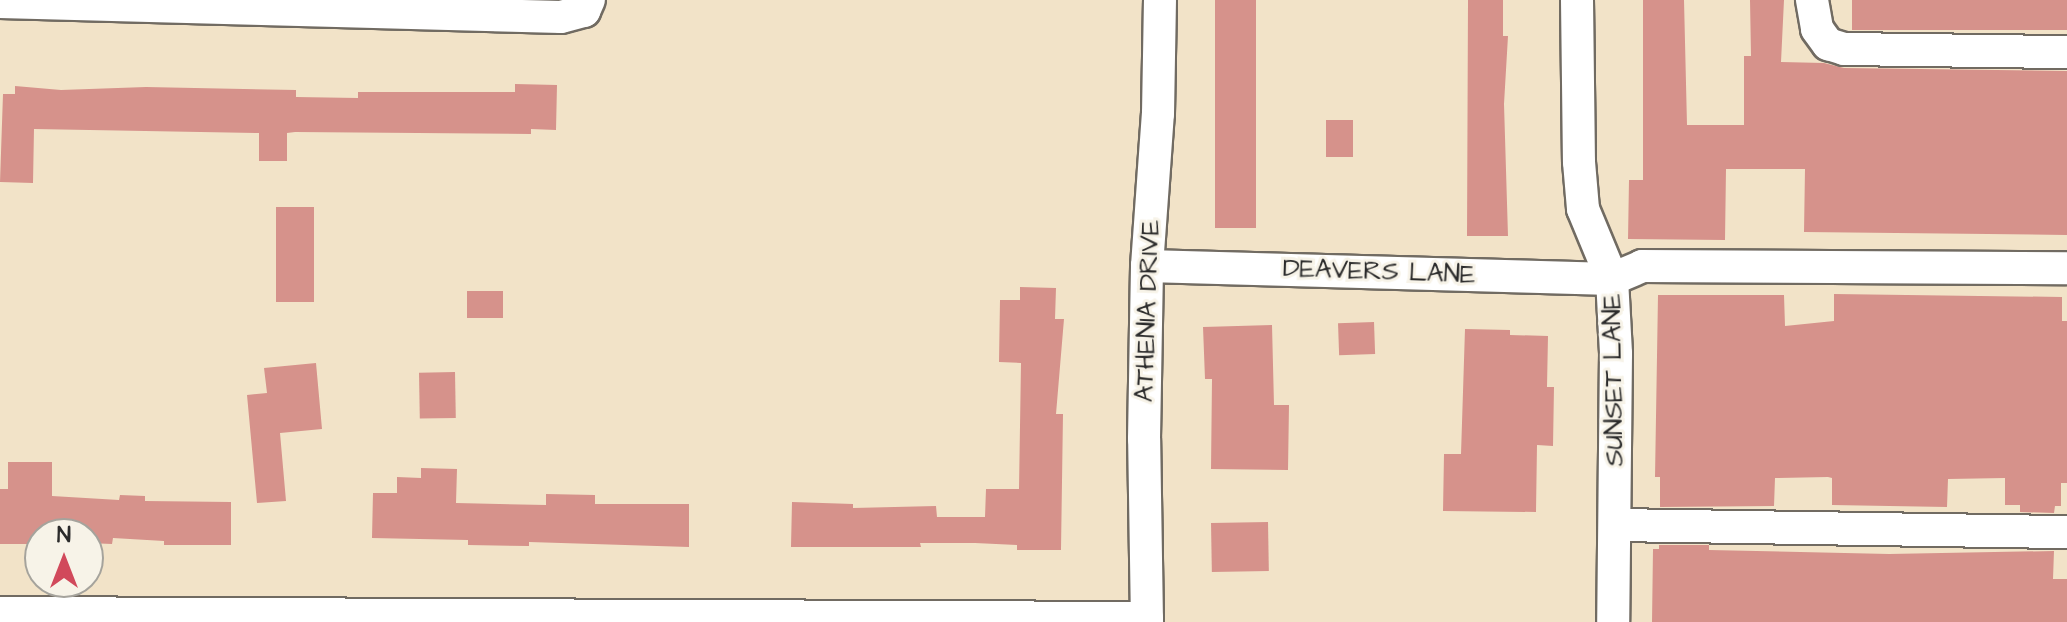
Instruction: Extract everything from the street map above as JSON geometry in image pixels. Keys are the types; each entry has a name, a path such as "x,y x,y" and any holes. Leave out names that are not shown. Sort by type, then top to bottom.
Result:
{"street":[{"name":"ATHENIA DRIVE","path":"1147,620 1144,439 1147,266 1158,114 1160,0"},
{"name":"SUNSET LANE","path":"1577,0 1579,162 1583,209 1612,279 1617,400 1613,622"},
{"path":"1812,0 1817,29 1828,44 1844,49 2067,52"},
{"path":"0,2 322,4 561,17 587,5"},
{"name":"DEAVERS LANE","path":"1147,266 1612,279"},
{"path":"1612,279 1642,266 2067,268"},
{"path":"1615,525 2067,532"},
{"path":"0,613 1147,620"}],"building":[{"path":"1215,0 1256,0 1256,228 1215,228"},
{"path":"1468,0 1503,0 1503,36 1508,36 1504,104 1508,236 1467,236"},
{"path":"1643,0 1684,0 1687,125 1744,125 1744,56 1751,56 1750,0 1784,0 1781,62 1824,63 1844,68 2067,71 2067,235 1804,232 1805,169 1726,169 1725,240 1628,239 1629,180 1643,180"},
{"path":"1852,0 2067,0 2067,30 1852,30"},
{"path":"515,84 557,85 556,130 531,129 531,134 295,132 287,133 287,161 259,161 259,133 34,129 33,183 0,182 3,94 15,94 15,86 61,90 146,87 296,90 296,97 358,98 358,92 515,92"},
{"path":"1326,120 1353,120 1353,157 1326,157"},
{"path":"276,207 314,207 314,302 276,302"},
{"path":"1020,287 1056,288 1055,319 1064,319 1056,414 1063,414 1061,550 1017,550 1017,545 975,543 920,543 921,547 791,547 792,502 853,504 853,508 936,506 937,517 985,517 986,489 1019,489 1021,363 999,362 1000,300 1020,300"},
{"path":"467,291 503,291 503,318 467,318"},
{"path":"1834,294 2062,297 2062,321 2067,321 2067,483 2061,483 2061,506 2055,506 2054,513 2020,512 2020,505 2005,505 2005,478 1948,479 1947,507 1832,505 1832,478 1828,477 1775,478 1774,506 1660,507 1660,477 1655,477 1658,295 1784,295 1785,326 1834,321"},
{"path":"1374,322 1375,354 1339,355 1338,323"},
{"path":"1272,325 1274,405 1289,405 1288,470 1211,469 1212,379 1205,379 1203,327"},
{"path":"1465,329 1510,330 1510,335 1548,336 1547,387 1554,387 1553,446 1537,445 1536,512 1443,511 1444,454 1461,454"},
{"path":"316,363 322,429 280,433 286,501 257,503 247,395 267,393 264,368"},
{"path":"455,372 456,418 420,419 419,373"},
{"path":"8,462 52,462 52,496 119,500 120,495 145,496 145,501 231,502 231,545 164,545 164,541 113,538 112,544 104,544 104,518 24,518 24,544 0,544 0,489 8,489"},
{"path":"421,468 457,469 456,503 546,505 546,494 595,495 595,504 689,504 689,547 529,542 529,546 468,545 468,540 372,538 373,493 397,493 397,477 421,478"},
{"path":"1268,522 1269,571 1212,572 1211,523"},
{"path":"1659,545 1709,545 1709,550 1889,554 2054,551 2053,579 2067,579 2067,622 1652,622 1653,549 1659,549"}]}
